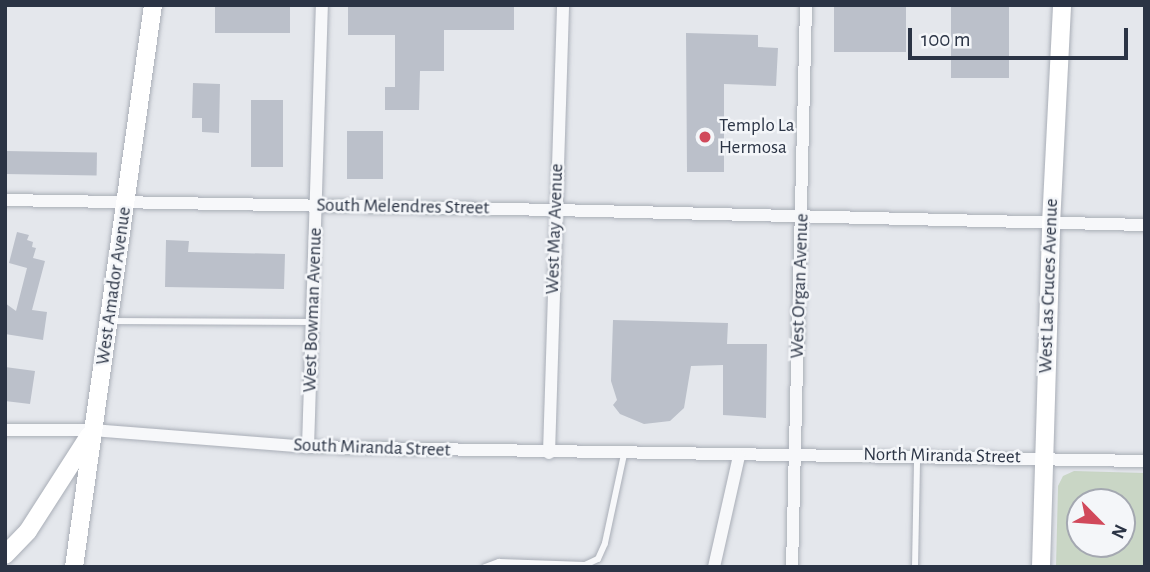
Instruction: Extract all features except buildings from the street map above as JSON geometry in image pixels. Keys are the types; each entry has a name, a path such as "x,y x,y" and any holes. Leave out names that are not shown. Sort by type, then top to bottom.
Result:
{"main road":[{"name":"West Amador Avenue","path":"74,567 153,5"},
{"name":"West Las Cruces Avenue","path":"1041,567 1051,224 1062,5"},
{"path":"5,555 28,531 92,430"}],"street":[{"name":"West Bowman Avenue","path":"308,447 322,5"},
{"name":"West May Avenue","path":"549,453 563,5"},
{"name":"West Organ Avenue","path":"792,567 806,5"},
{"name":"South Melendres Street","path":"5,200 1145,225"},
{"name":"South Miranda Street","path":"5,430 92,430 308,447 740,456"},
{"name":"North Miranda Street","path":"740,456 795,453 1145,461"},
{"path":"714,567 740,456"}],"lane":[{"path":"109,321 312,322"},
{"path":"485,567 499,562 585,565 597,559 605,543 624,454"},
{"path":"915,567 917,456"}],"green space":[{"path":"1074,471 1145,473 1145,567 1056,567 1058,486 1063,476"}],"place":[{"name":"Templo La Hermosa","path":"705,137"}]}
